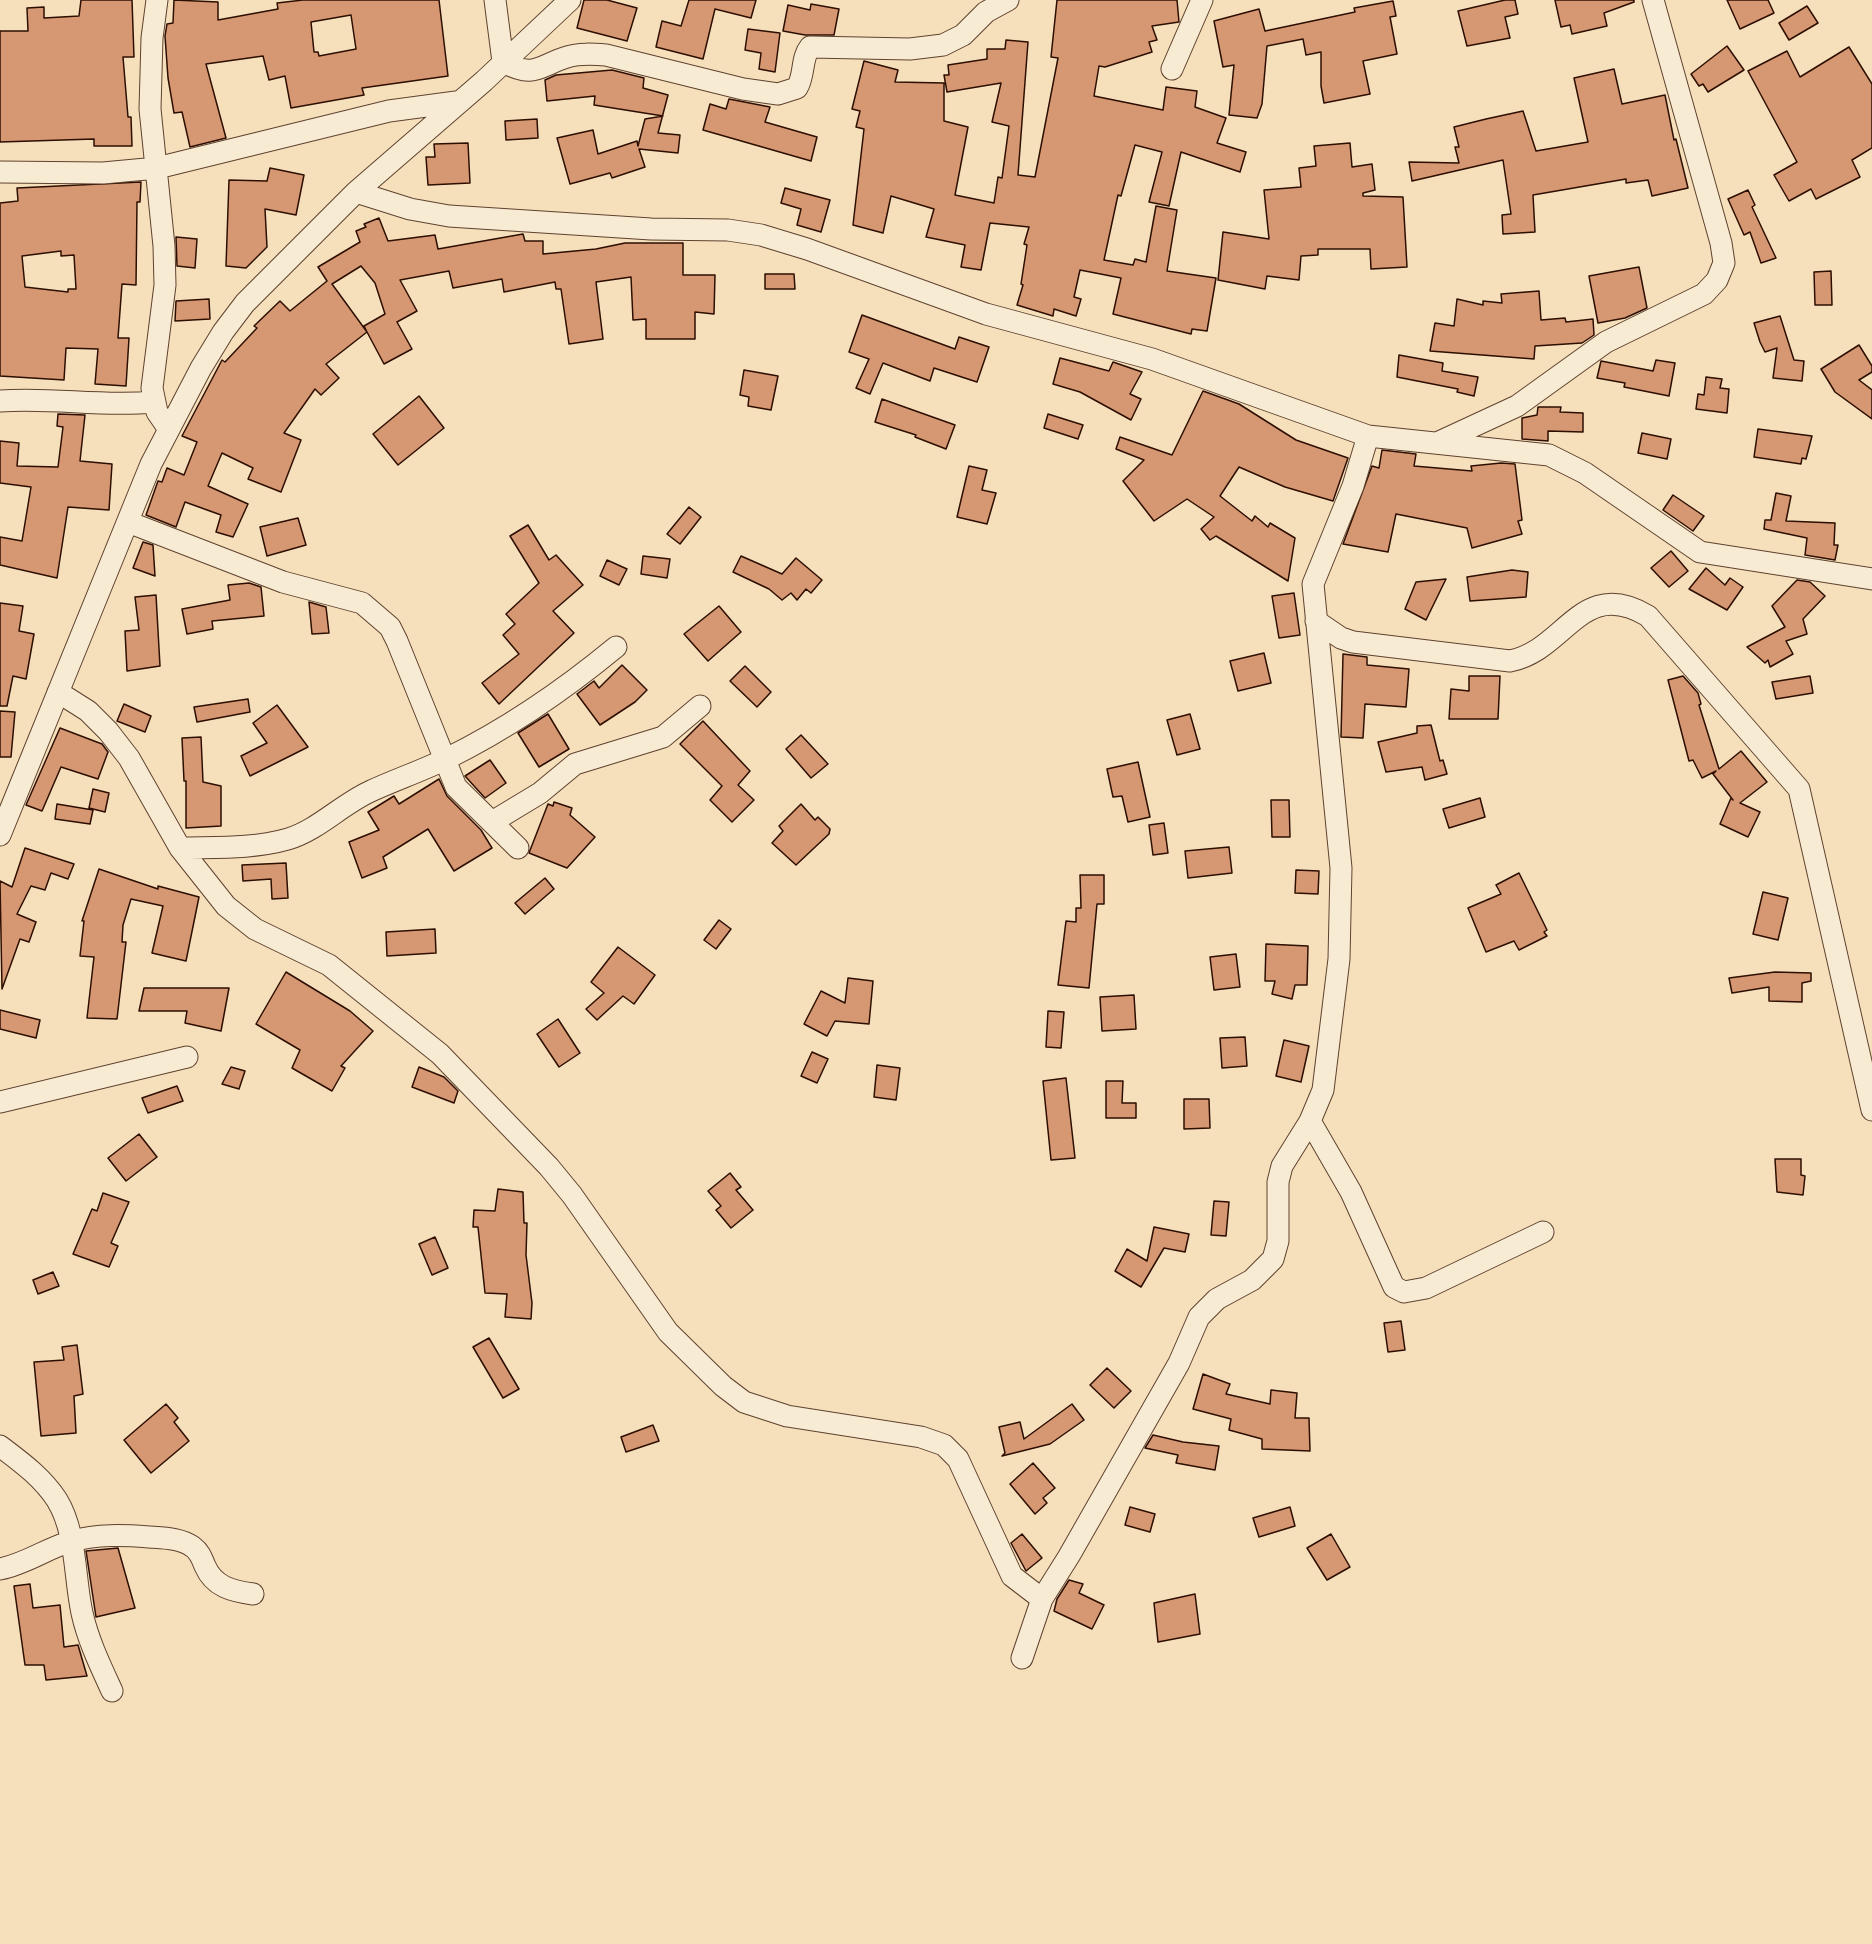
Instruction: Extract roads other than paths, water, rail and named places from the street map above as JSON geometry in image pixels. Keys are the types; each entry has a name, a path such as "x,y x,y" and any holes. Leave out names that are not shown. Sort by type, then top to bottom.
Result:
{"street":[{"path":"157,0 152,38 150,109 157,168 165,285 152,388 153,402 168,428"},
{"path":"495,0 503,62"},
{"path":"0,835 168,428 201,368 245,303 356,192 570,0"},
{"path":"503,62 525,71 534,71 567,56 606,55 712,82 778,94 797,88 810,47 910,49 943,45 963,35 986,12 1008,0"},
{"path":"1172,69 1202,0"},
{"path":"1434,445 1516,406 1606,342 1686,305 1704,294 1717,280 1724,263 1721,243 1653,0"},
{"path":"0,172 103,173 157,168 389,111 456,102"},
{"path":"356,192 410,209 449,216 651,230 728,231 761,235 807,249 986,314 1152,359 1368,436 1434,445 1506,449 1549,455 1565,461 1700,552 1872,579"},
{"path":"0,400 28,399 119,405 153,402"},
{"path":"1022,1658 1042,1599 1179,1363 1199,1317 1217,1299 1252,1280 1273,1259 1278,1241 1278,1182 1282,1166 1310,1121 1323,1090 1339,959 1341,868 1313,584 1353,486 1368,436"},
{"path":"128,522 274,579 362,603 377,614 390,627 397,641 447,759 456,787 518,848"},
{"path":"1316,621 1341,639 1353,642 1510,661 1524,658 1540,650 1580,613 1602,604 1631,606 1648,616 1799,789 1872,1110"},
{"path":"180,848 249,846 292,838 370,792 447,759 536,706 580,676 616,647"},
{"path":"58,692 88,711 108,731 129,758 180,848 226,906 255,929 329,965 440,1053 549,1167 572,1195 668,1332 723,1386 744,1402 787,1416 921,1437 944,1445 958,1459 1012,1576 1042,1599"},
{"path":"492,822 540,794 575,764 663,737 700,706"},
{"path":"0,1102 187,1057"},
{"path":"1310,1121 1351,1192 1394,1287 1404,1292 1426,1288 1543,1232"},
{"path":"0,1446 42,1479 57,1501 68,1524 82,1615 94,1652 112,1691"},
{"path":"0,1569 37,1557 71,1541 125,1534 183,1542 194,1547 201,1556 211,1579 221,1586 253,1594"}]}
